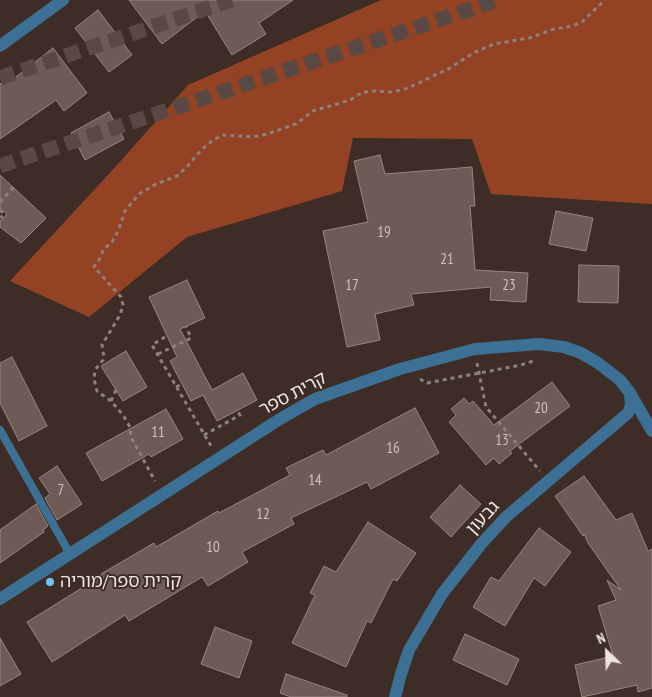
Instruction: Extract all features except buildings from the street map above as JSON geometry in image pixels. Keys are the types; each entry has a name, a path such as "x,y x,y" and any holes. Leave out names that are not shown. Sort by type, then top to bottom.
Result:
{"street":[{"path":"0,46 63,0"},
{"name":"קרית ספר","path":"0,599 280,419 315,399 400,369 475,349 539,344 564,348 587,356 598,362 620,380 652,430"},
{"name":"גבעון","path":"396,697 409,650 442,594 482,543 506,517 628,413 631,406 630,393"}],"lane":[{"path":"0,430 70,554"}],"path":[{"path":"163,494 137,450 131,437 130,427 123,415 112,402 97,391 94,379 95,370 104,356 102,345 120,315 123,305 121,297 94,267 101,258 103,250 112,242 125,211 138,194 156,184 178,176 201,150 213,140 223,135 252,138 296,124 313,111 350,100 363,92 393,92 408,88 450,68 473,53 494,44 528,38 554,28 573,26 583,20 605,0"},
{"path":"0,202 15,186"},
{"path":"0,210 4,214 0,218"},
{"path":"158,354 191,338 186,326"},
{"path":"165,337 152,345 210,446"},
{"path":"400,369 427,383 521,366 538,358"},
{"path":"478,364 486,407 549,480"},
{"path":"176,387 182,384"},
{"path":"112,402 116,390"},
{"path":"204,435 240,416 237,410"},
{"path":"492,422 496,419"}],"shaded area":[{"path":"381,0 652,0 652,204 491,194 472,139 353,138 342,191 187,237 89,317 10,281 188,85"}],"tunnel":[{"path":"0,78 232,0"},
{"path":"0,166 498,0"}],"place":[{"name":"קרית ספר/מוריה","path":"50,582"}]}
